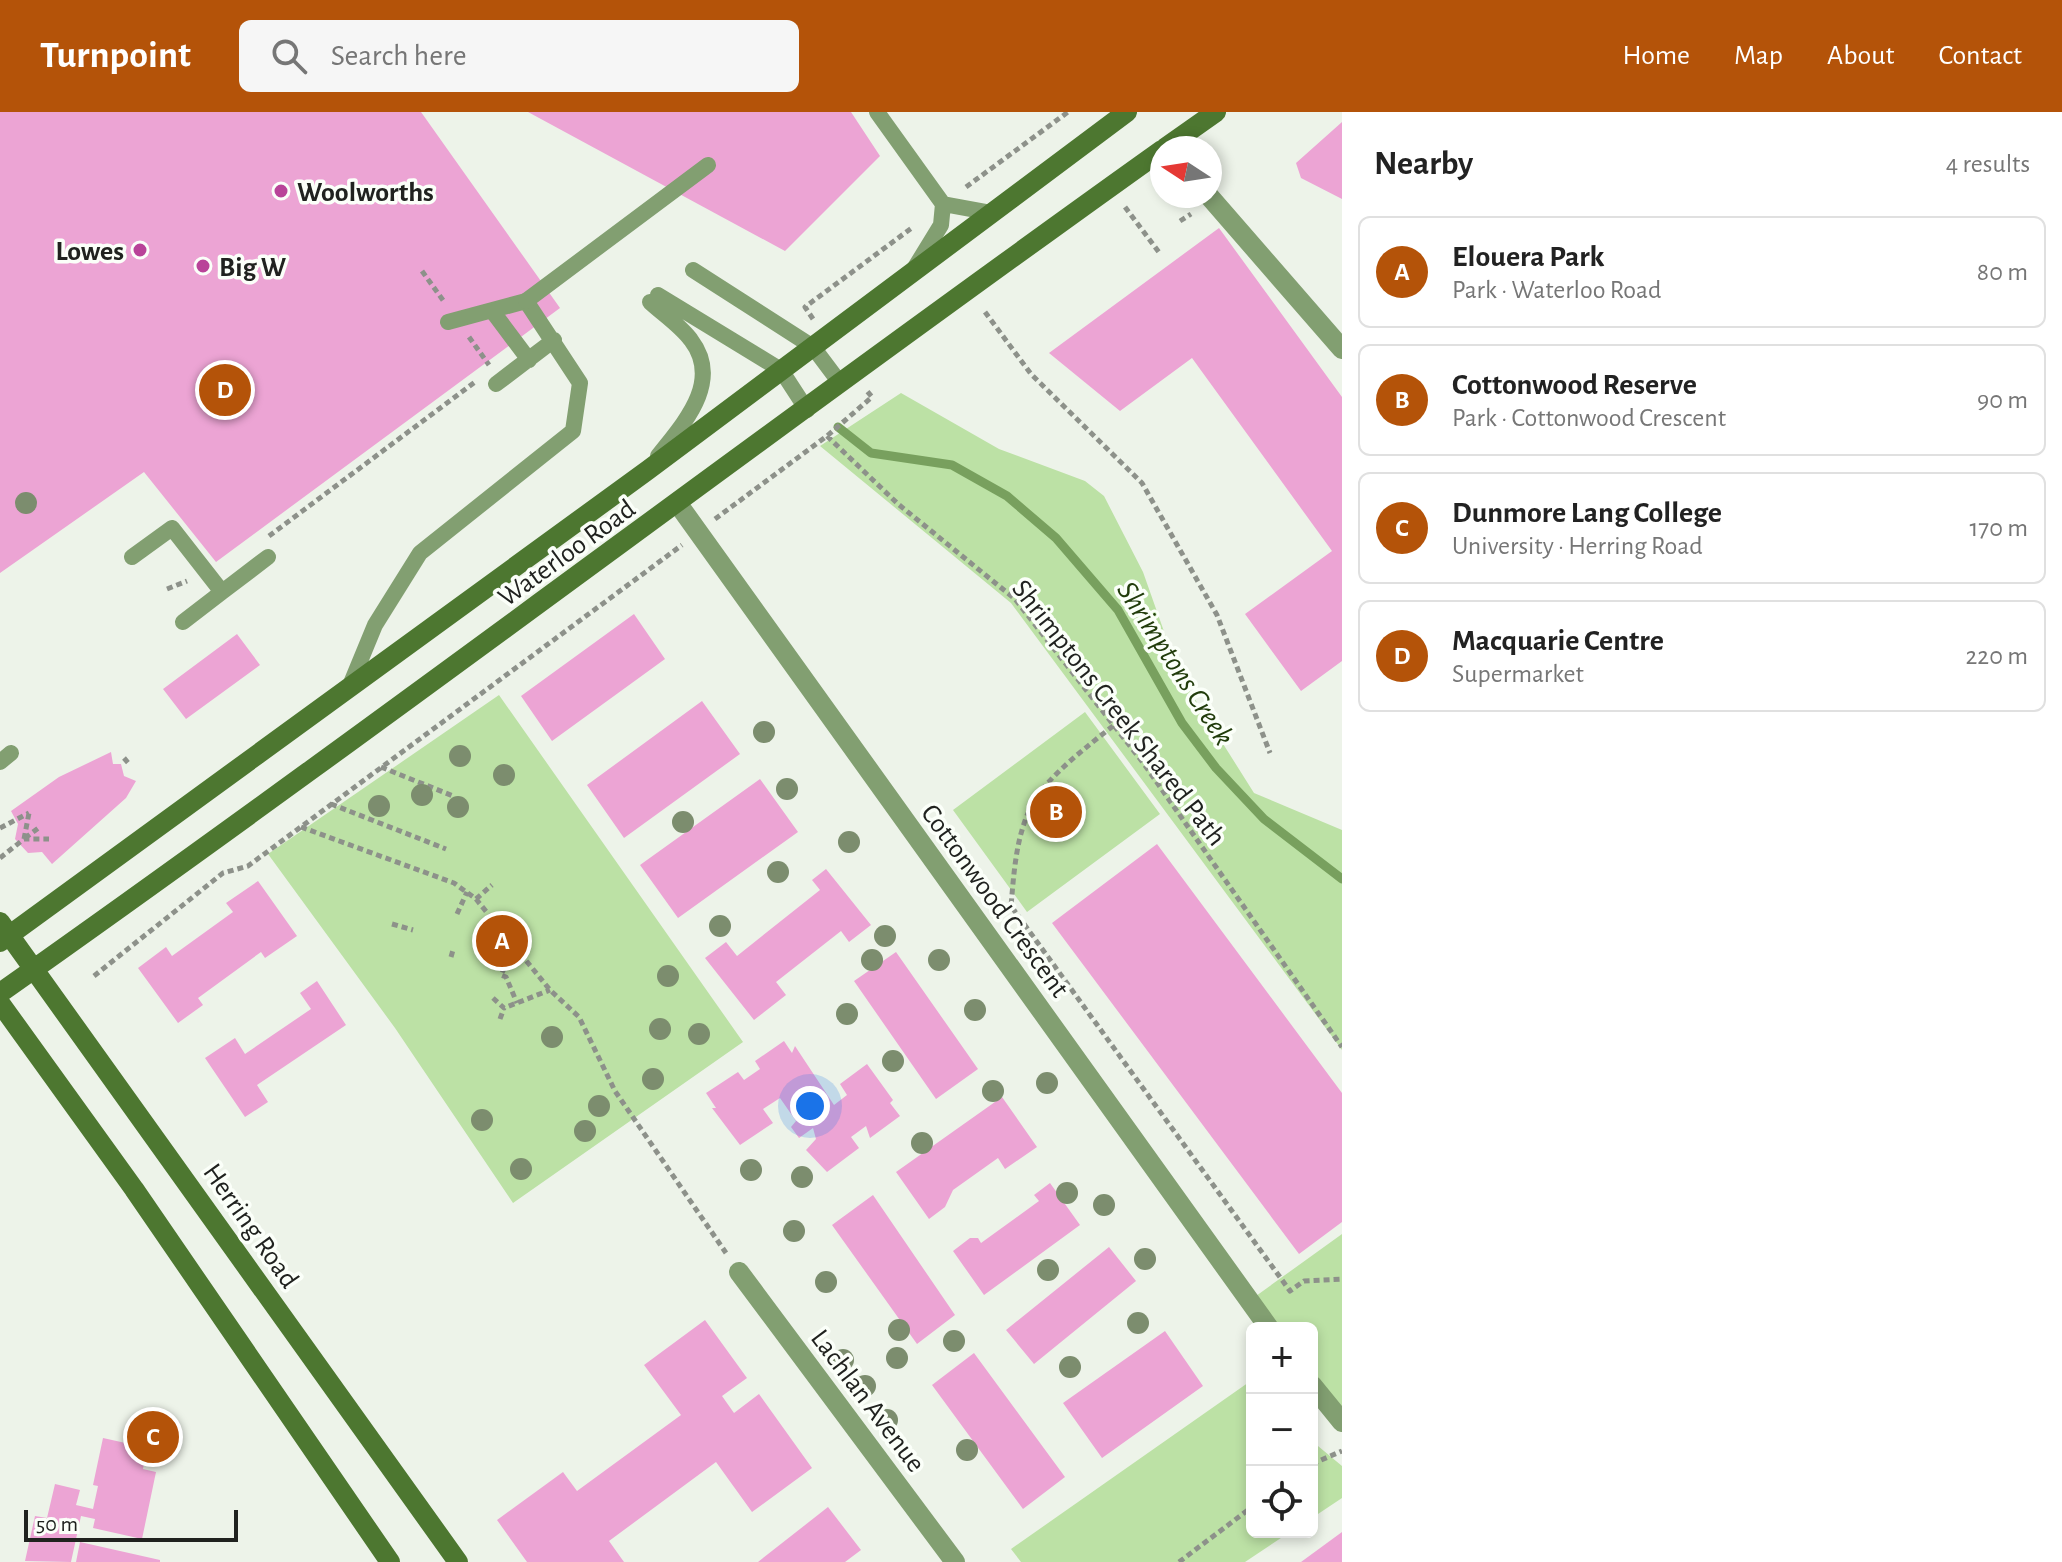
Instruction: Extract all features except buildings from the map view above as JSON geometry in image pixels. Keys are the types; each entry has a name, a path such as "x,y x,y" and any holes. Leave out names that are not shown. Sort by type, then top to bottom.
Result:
{"street":[{"name":"Waterloo Road","path":"3,933 349,688 648,470 1127,112"},
{"name":"Waterloo Road","path":"1183,136 1216,112"},
{"name":"Waterloo Road","path":"0,993 1150,160"},
{"path":"1219,208 1342,349"},
{"name":"Cottonwood Crescent","path":"678,504 1265,1322"},
{"name":"Herring Road","path":"3,933 35,968 458,1562"},
{"path":"0,1003 134,1189 390,1562"},
{"name":"Lachlan Avenue","path":"739,1272 955,1562"},
{"path":"1318,1392 1342,1422"}],"lane":[{"path":"877,112 943,204 941,225 911,274"},
{"path":"452,321 526,301 708,165"},
{"path":"943,204 992,213"},
{"path":"693,270 813,347 840,383"},
{"path":"648,470 690,414 702,383 699,353 691,339 654,299 781,370 807,410"},
{"path":"349,688 375,625 420,553 573,431 580,383 526,301"},
{"path":"493,312 529,360"},
{"path":"494,376 529,360 554,340"},
{"path":"132,557 172,528 222,592"},
{"path":"183,622 268,557"}],"path":[{"path":"805,307 1068,112"},
{"path":"1125,207 1161,255"},
{"path":"1180,221 1191,214"},
{"path":"422,271 452,321 494,376"},
{"path":"985,312 1031,374 1142,483 1217,615 1270,753"},
{"path":"264,540 479,379"},
{"path":"719,517 827,436 872,397"},
{"name":"Shrimptons Creek Shared Path","path":"827,436 898,504 1015,599 1113,726 1342,1047"},
{"path":"94,976 223,873 248,866 672,552"},
{"path":"167,589 208,574"},
{"path":"1113,726 1083,749 1033,802 1016,854 1011,906 1290,1291 1304,1281 1342,1279"},
{"path":"124,758 130,765"},
{"path":"381,767 453,796"},
{"path":"331,804 446,849"},
{"path":"0,828 29,813 24,839"},
{"path":"0,858 41,826"},
{"path":"300,827 454,883 476,899 550,990 579,1017 615,1091 739,1272"},
{"path":"24,839 49,839"},
{"path":"476,899 492,885"},
{"path":"457,914 467,892"},
{"path":"392,924 413,930"},
{"path":"487,949 509,958 523,953"},
{"path":"509,958 501,975 506,977 517,1003"},
{"path":"500,1019 504,1008 550,990"},
{"path":"493,998 504,1008"},
{"path":"1318,1461 1342,1451"},
{"path":"1179,1562 1246,1512"}],"green space":[{"path":"901,393 999,449 1085,481 1104,496 1143,572 1179,674 1254,793 1342,830 1342,1050 1011,603 820,446"},
{"path":"499,695 743,1042 513,1203 395,1028 268,854"},
{"path":"1085,712 1160,814 1027,912 953,810"},
{"path":"1342,1234 1342,1422 1318,1392 1318,1322 1265,1322 1249,1301"},
{"path":"1246,1384 1246,1538 1281,1538 1245,1562 1021,1562 1011,1549"},
{"path":"1318,1446 1342,1466 1342,1498 1318,1514"}],"waterway":[{"name":"Shrimptons Creek","path":"838,427 871,453 952,465 1007,496 1056,538 1118,610 1182,723 1216,768 1264,819 1342,879"}],"place":[{"name":"Woolworths","path":"281,191"},
{"name":"Lowes","path":"140,250"},
{"name":"Big W","path":"203,266"},
{"name":"Macquarie Centre","path":"225,390"},
{"name":"Cottonwood Reserve","path":"1056,812"},
{"name":"Elouera Park","path":"502,941"},
{"name":"Dunmore Lang College","path":"153,1437"}]}
